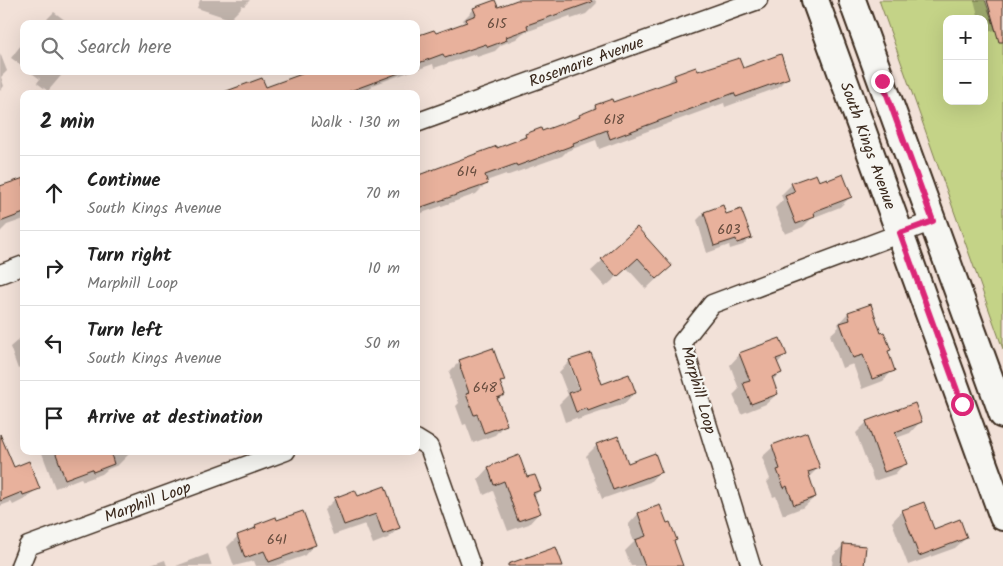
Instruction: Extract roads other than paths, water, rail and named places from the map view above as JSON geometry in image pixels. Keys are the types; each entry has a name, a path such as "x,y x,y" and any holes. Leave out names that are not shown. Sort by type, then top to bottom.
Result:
{"main road":[{"name":"South Kings Avenue","path":"815,0 1001,505"},
{"path":"852,0 1003,415"}],"street":[{"name":"Rosemarie Avenue","path":"420,122 758,0"},
{"name":"Marphill Loop","path":"751,566 682,342 712,304 933,221"},
{"path":"0,274 20,266"},
{"path":"420,441 429,447 471,566"},
{"name":"Marphill Loop","path":"20,566 28,546 275,455"}]}
